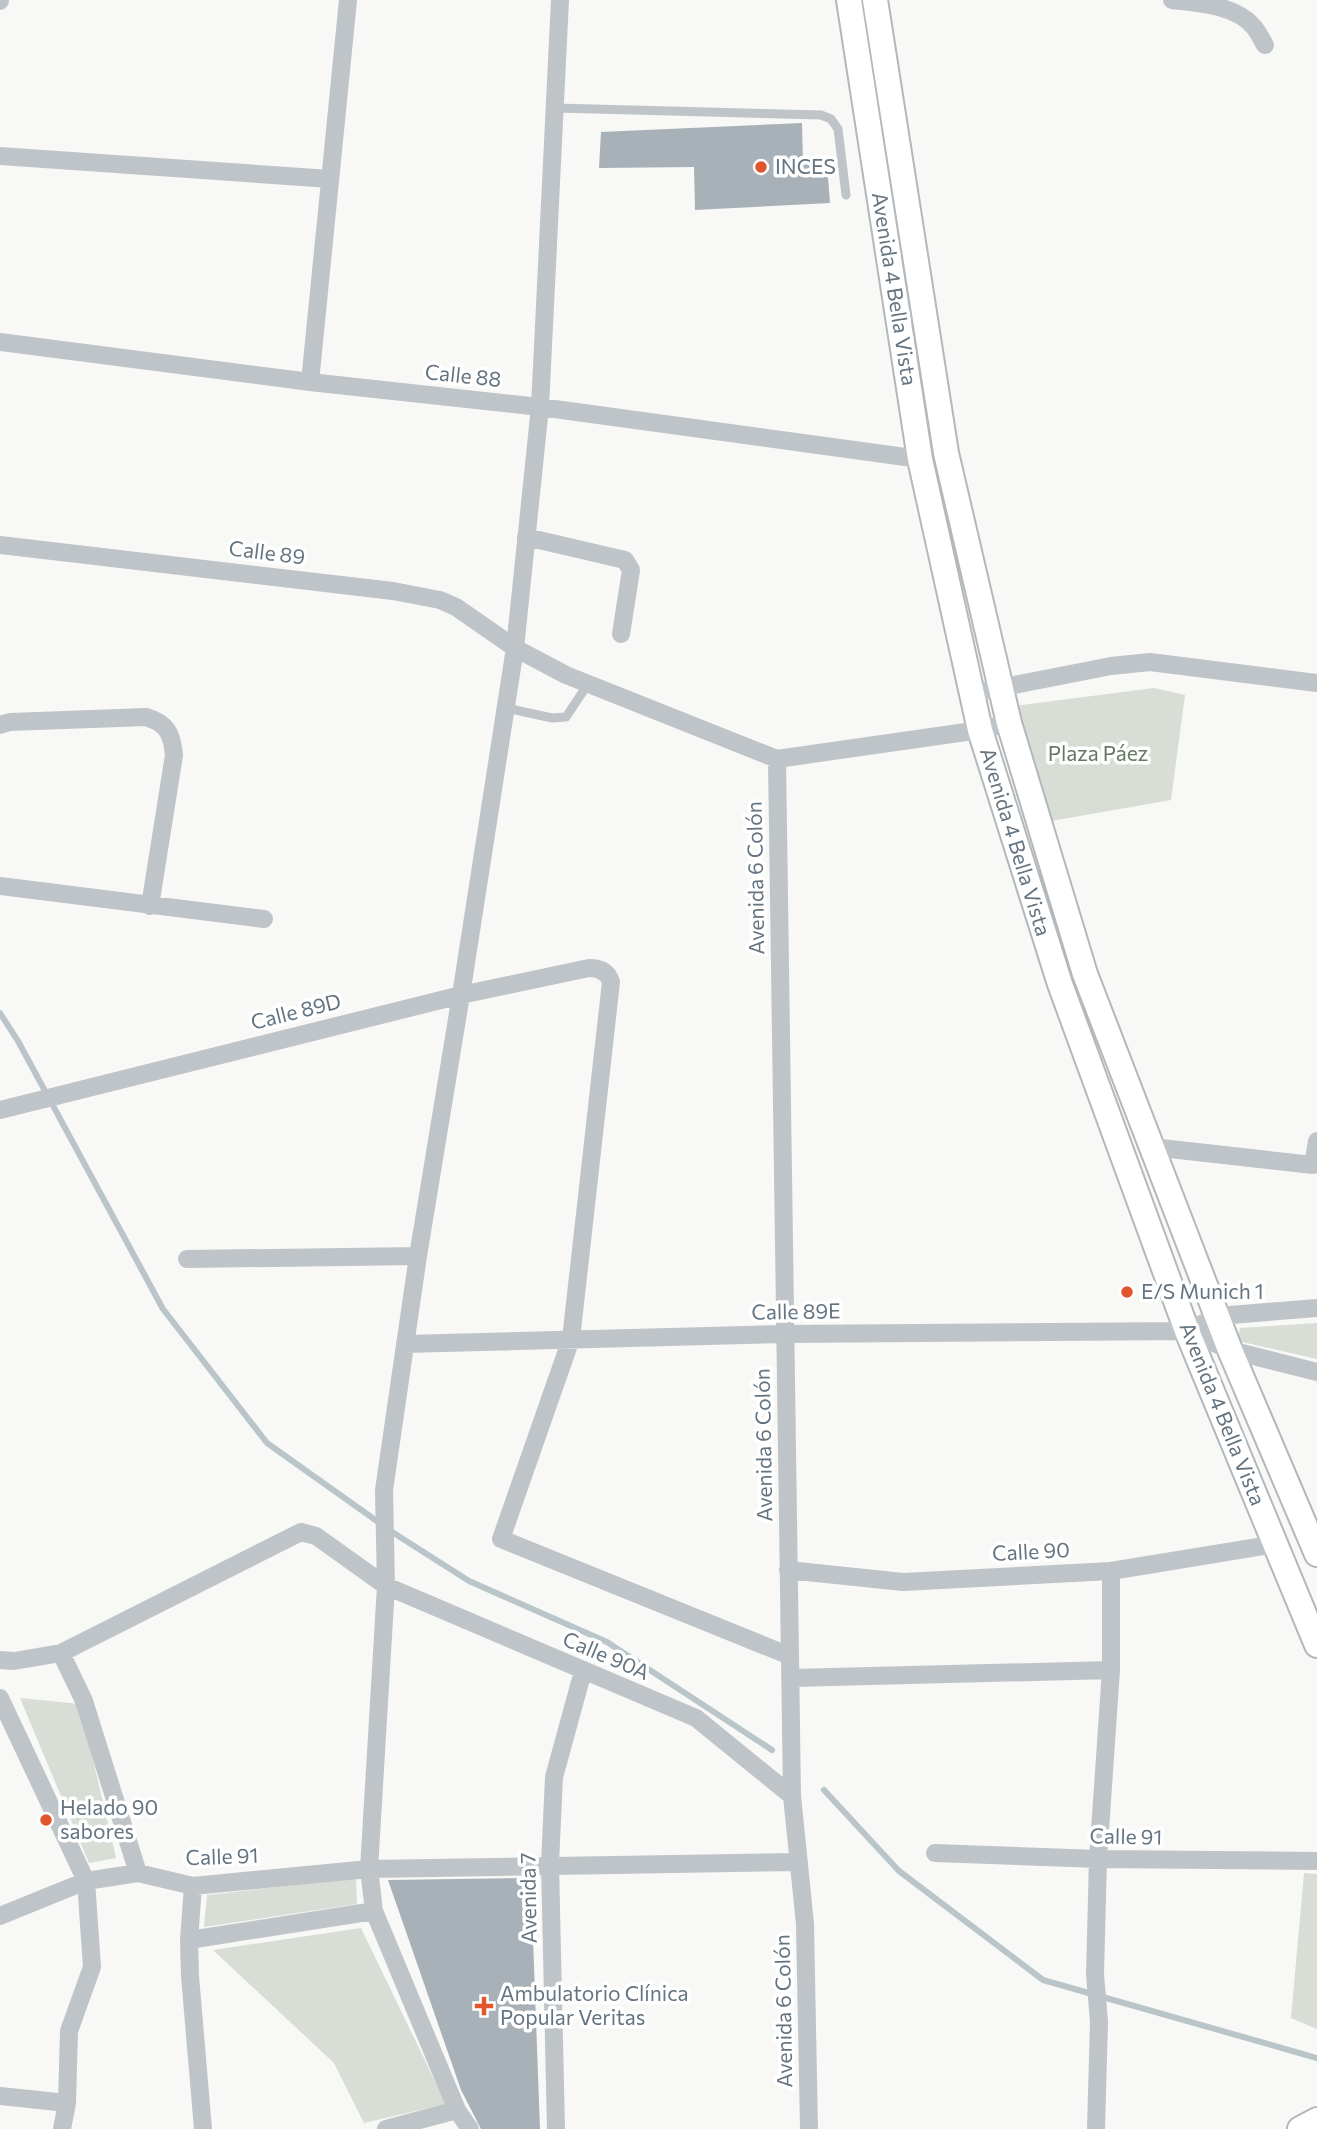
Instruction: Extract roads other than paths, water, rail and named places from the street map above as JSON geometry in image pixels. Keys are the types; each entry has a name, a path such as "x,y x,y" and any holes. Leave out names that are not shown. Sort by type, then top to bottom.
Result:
{"street":[{"path":"310,382 348,0"},
{"path":"470,2129 457,2110 374,1910 369,1869 386,1586 384,1490 418,1256 515,648 540,407 560,0"},
{"name":"Avenida 4 Bella Vista","path":"849,0 920,459 980,730 1059,984 1187,1331 1317,1645"},
{"name":"Avenida 4 Bella Vista","path":"875,0 946,453 1000,688 1085,974 1230,1350 1316,1548"},
{"path":"1172,0 1198,3 1240,15 1252,25 1265,45"},
{"path":"0,156 330,179"},
{"name":"Calle 88","path":"0,342 310,382 540,407 920,459"},
{"path":"526,537 625,560 631,570 621,634"},
{"name":"Calle 89","path":"0,545 415,594 440,600 456,607 515,648 588,684 777,759"},
{"path":"973,693 1111,666 1150,662 1317,683"},
{"path":"0,725 10,722 146,717 159,721 169,729 174,755 150,906"},
{"path":"777,759 980,730 1010,723"},
{"name":"Avenida 6 Colón","path":"777,759 792,1796 805,1924 809,2129"},
{"path":"0,886 264,919"},
{"name":"Calle 89D","path":"0,1110 461,995 589,968 604,971 611,982 571,1339"},
{"path":"1152,1147 1313,1165 1316,1142"},
{"path":"187,1259 418,1256"},
{"path":"1187,1331 1218,1316 1317,1308"},
{"path":"1187,1331 1230,1350 1317,1372"},
{"name":"Calle 89E","path":"405,1344 785,1334 1187,1331"},
{"path":"571,1339 501,1539 790,1656"},
{"name":"Calle 90A","path":"61,1653 301,1532 316,1536 386,1586 696,1717 792,1796"},
{"name":"Calle 90","path":"788,1570 904,1582 1111,1571 1276,1544"},
{"path":"1096,2129 1099,2022 1095,1975 1098,1859 1111,1670 1111,1571"},
{"path":"0,1660 14,1661 61,1653 83,1701 138,1873"},
{"path":"792,1678 1111,1670"},
{"name":"Avenida 7","path":"556,2129 550,1864 554,1777 583,1671"},
{"path":"0,1699 86,1881 93,1958 69,2031 67,2103 62,2129"},
{"name":"Calle 91","path":"935,1853 1098,1859 1317,1861"},
{"name":"Calle 91","path":"0,1916 86,1881 138,1873 193,1886 369,1869 799,1861"},
{"path":"193,1886 189,1940 190,1976 203,2129"},
{"path":"189,1940 374,1910"},
{"path":"0,2096 67,2103"},
{"path":"386,2129 457,2110"},
{"path":"1300,2129 1317,2120"}],"lane":[{"path":"556,108 821,115 831,119 838,129 846,195"},
{"path":"506,708 552,718 566,717 588,684"}],"waterway":[{"path":"0,1013 18,1041 163,1309 267,1443 381,1524"},
{"path":"389,1530 469,1581 607,1642 772,1750"},
{"path":"824,1790 899,1871 1043,1980 1317,2058"}],"place":[{"name":"INCES","path":"761,167"},
{"name":"E/S Munich 1","path":"1127,1292"},
{"name":"Helado 90 sabores","path":"46,1820"},
{"name":"Ambulatorio Clínica Popular Veritas","path":"484,2006"}],"park label":[{"name":"Plaza Páez","path":"1098,754"}]}
